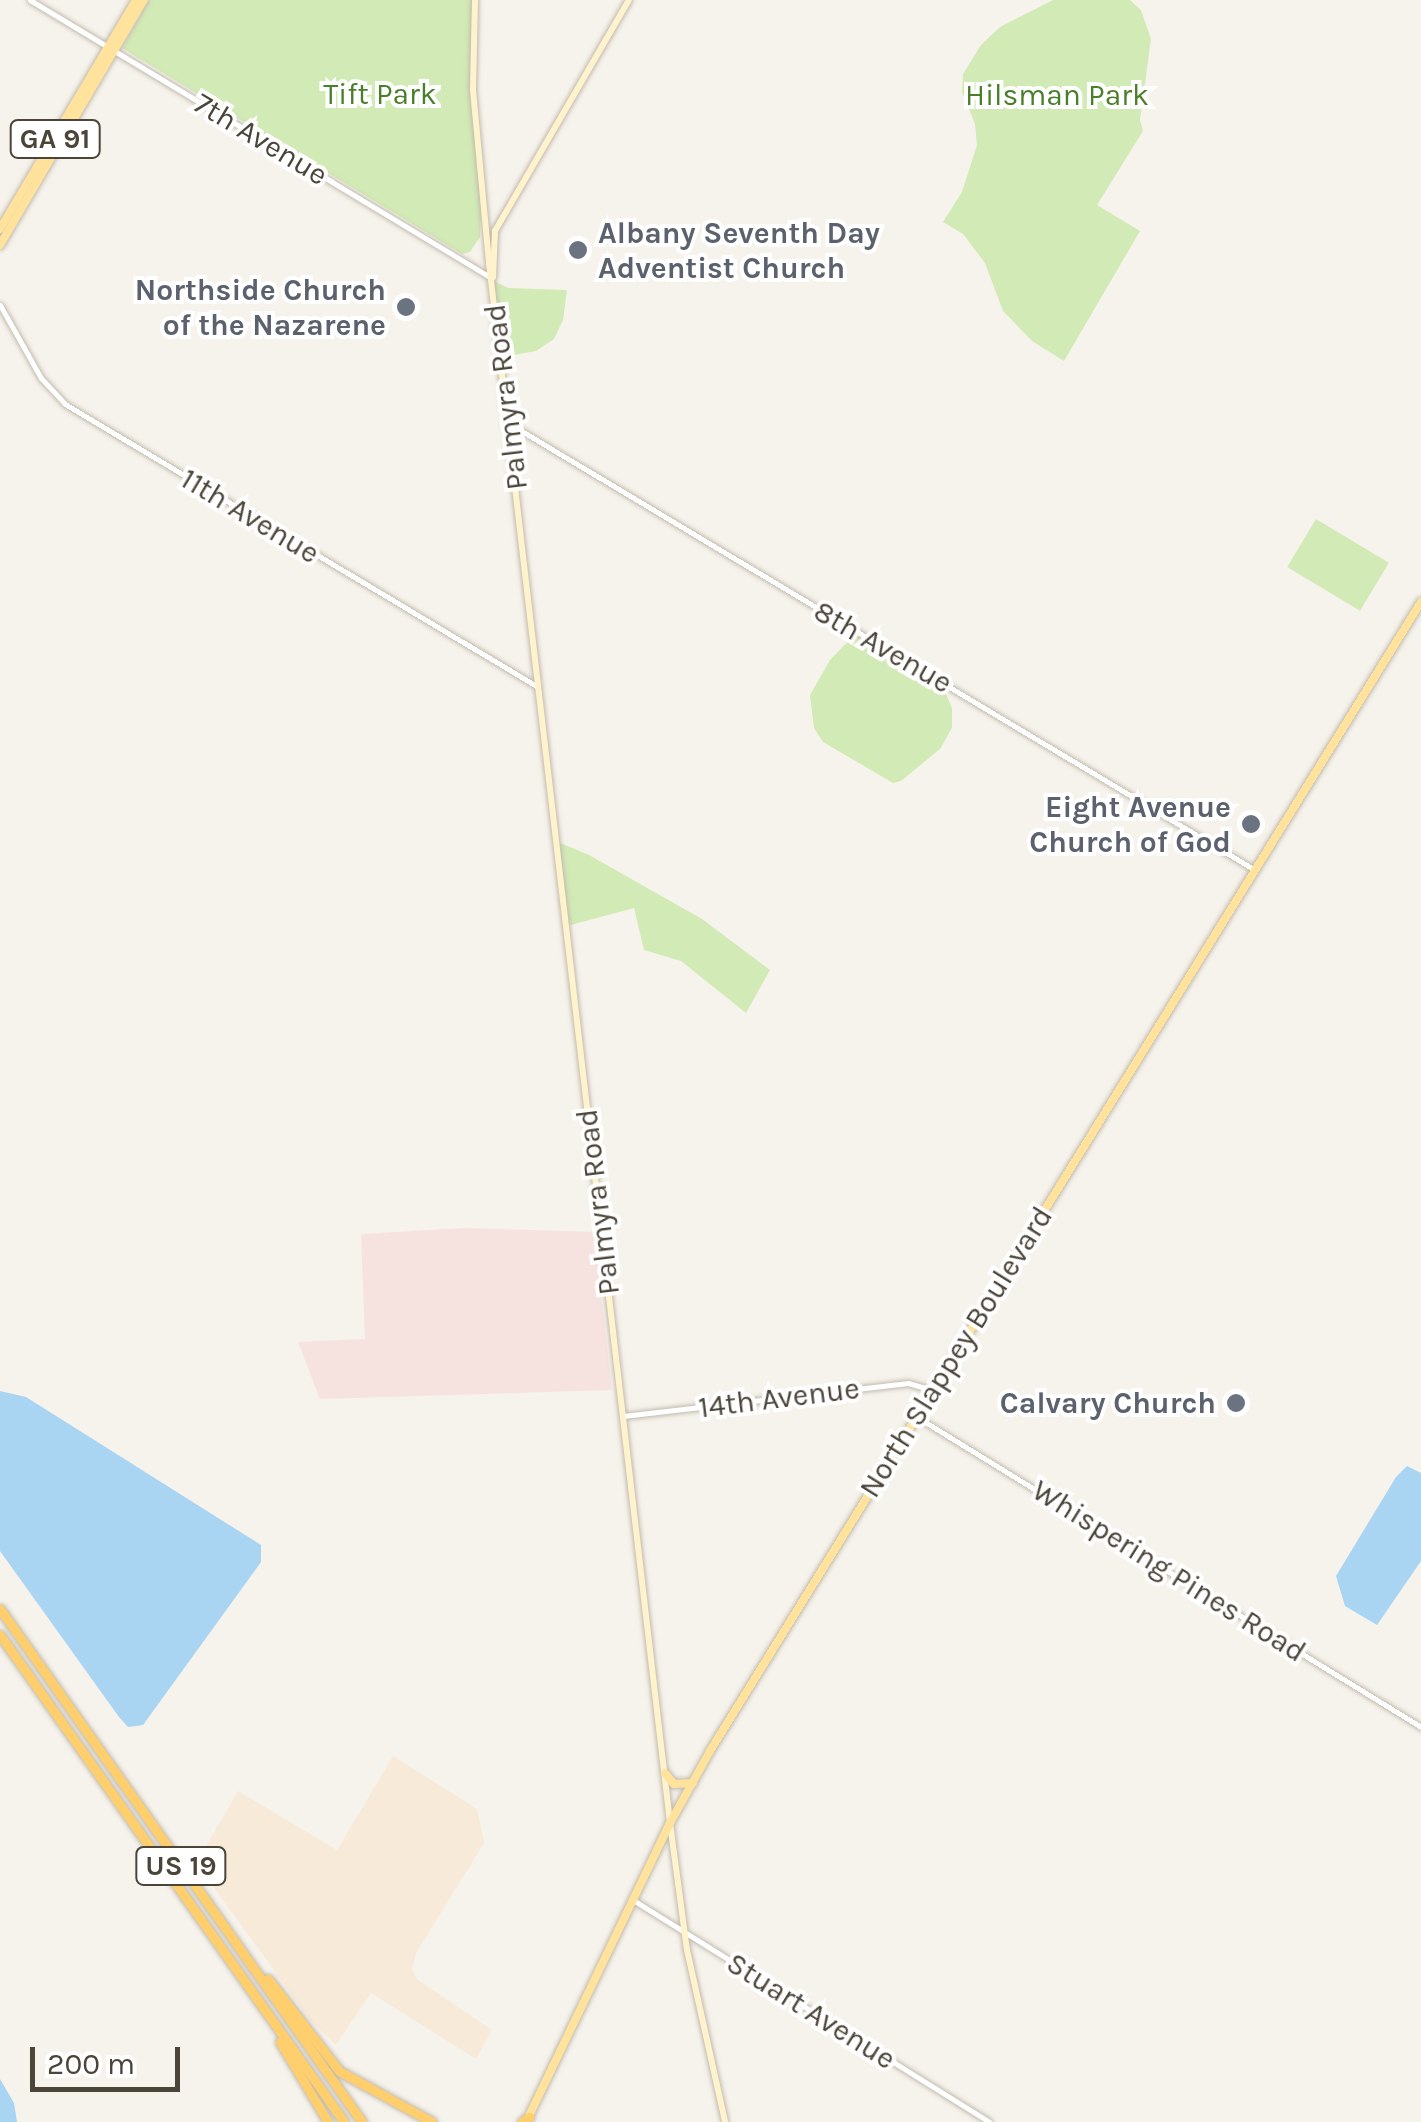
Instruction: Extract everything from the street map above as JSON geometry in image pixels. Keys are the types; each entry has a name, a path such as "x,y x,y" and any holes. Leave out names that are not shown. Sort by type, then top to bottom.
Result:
{"highway":[{"name":"US 19","path":"0,1609 362,2122"},
{"name":"US 19","path":"0,1635 248,1987 328,2122"},
{"path":"200,1892 340,2070 432,2122"},
{"path":"248,1987 344,2122"}],"main road":[{"name":"GA 91","path":"0,245 136,0"},
{"name":"GA 91","path":"0,229 144,0"},
{"name":"Palmyra Road","path":"475,0 474,108 492,278 670,1823 703,2037 726,2122"},
{"name":"Palmyra Road","path":"492,278 497,264 495,230 629,0"},
{"name":"North Slappey Boulevard","path":"526,2121 670,1823 916,1416 1421,602"},
{"path":"666,1773 674,1784 693,1784"}],"street":[{"name":"7th Avenue","path":"30,0 492,278"},
{"name":"11th Avenue","path":"0,305 41,378 64,404 538,687"},
{"name":"8th Avenue","path":"510,424 1255,870"},
{"name":"14th Avenue","path":"623,1416 908,1383 933,1390"},
{"name":"Whispering Pines Road","path":"916,1416 1421,1727"},
{"name":"Stuart Avenue","path":"632,1900 989,2122"}],"shaded area":[{"path":"465,1228 594,1232 612,1390 320,1399 298,1342 365,1339 361,1234"},
{"path":"393,1756 477,1809 484,1843 416,1953 412,1969 418,1980 492,2030 476,2059 371,1993 336,2045 311,2021 196,1863 238,1791 337,1850"}],"green space":[{"name":"Tift Park","path":"149,0 472,0 472,91 482,186 480,237 470,252 462,254 122,48"},
{"name":"Hilsman Park","path":"1053,0 1130,0 1141,10 1151,39 1140,120 1143,131 1097,205 1140,231 1064,361 1032,341 1003,311 985,263 963,234 943,222 962,192 977,145 975,124 962,92 963,74 981,45 1000,27"},
{"path":"492,280 508,288 567,290 563,320 554,339 536,351 502,357"},
{"path":"1316,519 1389,563 1360,611 1287,567"},
{"path":"857,632 942,685 952,708 952,728 940,749 901,781 893,783 823,742 814,728 810,695 830,660"},
{"path":"556,841 589,855 702,919 770,970 746,1013 681,961 644,950 634,908 567,926"}],"water":[{"path":"0,1391 26,1397 261,1545 261,1562 143,1725 128,1727 119,1717 0,1551"},
{"path":"1407,1466 1421,1473 1421,1561 1377,1625 1345,1606 1336,1576 1396,1477"},
{"path":"0,2079 14,2103 17,2122 0,2122"}],"place":[{"name":"Albany Seventh Day Adventist Church","path":"578,250"},
{"name":"Northside Church of the Nazarene","path":"406,307"},
{"name":"Eight Avenue Church of God","path":"1251,824"},
{"name":"Calvary Church","path":"1236,1403"}]}
